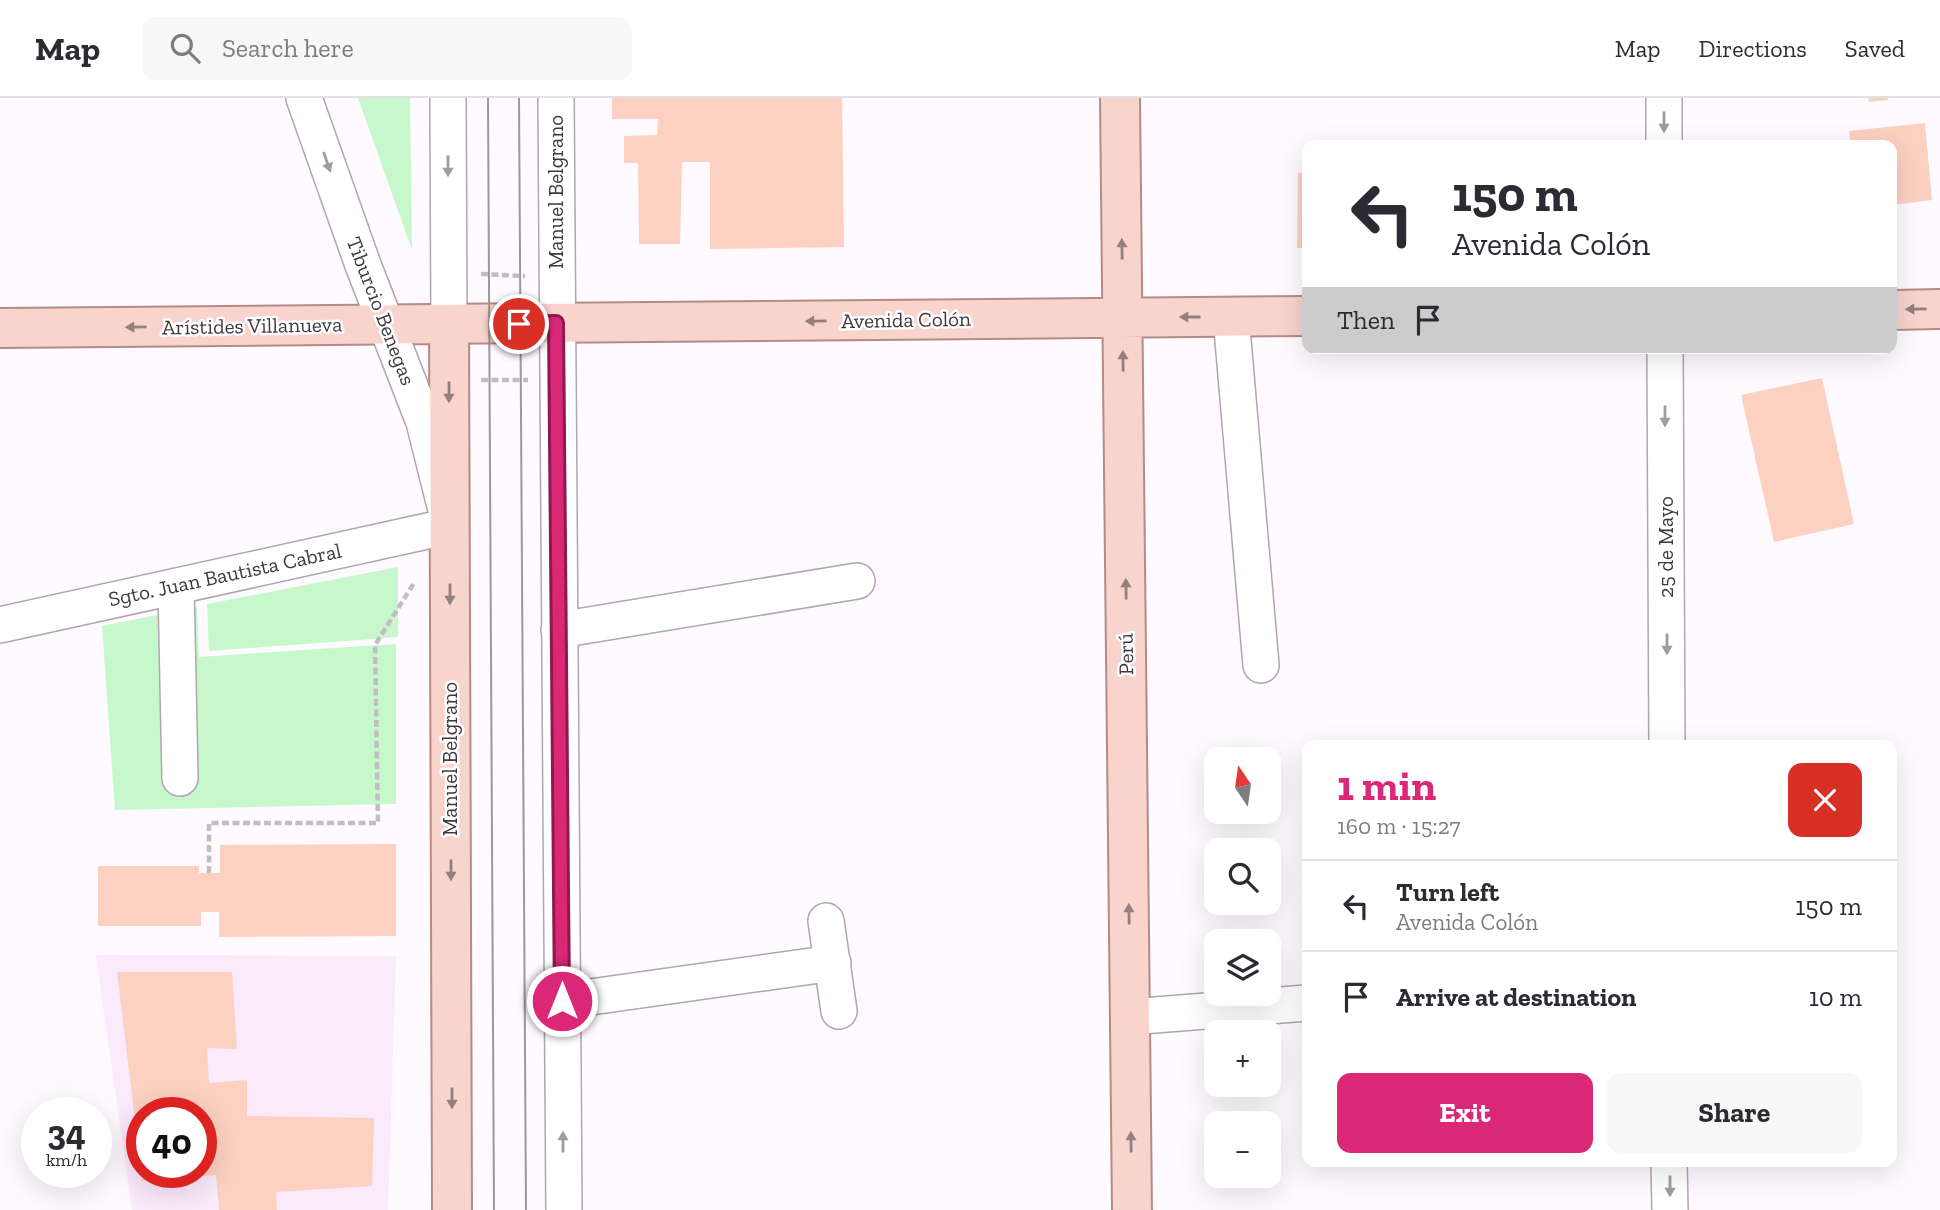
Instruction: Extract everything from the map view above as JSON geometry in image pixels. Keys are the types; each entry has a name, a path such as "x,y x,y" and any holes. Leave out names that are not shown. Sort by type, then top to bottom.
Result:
{"main road":[{"name":"Perú","path":"1121,98 1132,1210"},
{"path":"1897,310 1940,309"},
{"name":"Avenida Colón","path":"505,323 1302,316"},
{"name":"Arístides Villanueva","path":"0,328 505,323"},
{"name":"Manuel Belgrano","path":"449,324 452,1210"}],"street":[{"name":"Tiburcio Benegas","path":"304,98 385,325 424,422 450,526"},
{"name":"Manuel Belgrano","path":"448,98 449,324"},
{"name":"Manuel Belgrano","path":"556,98 564,1210"},
{"path":"1664,98 1664,140"},
{"path":"1231,317 1261,665"},
{"name":"25 de Mayo","path":"1665,354 1667,740"},
{"name":"Sgto. Juan Bautista Cabral","path":"0,625 450,526"},
{"path":"559,630 857,581"},
{"path":"176,586 180,778"},
{"path":"826,921 839,1011"},
{"path":"562,1001 833,963"},
{"path":"1130,1017 1302,1003"},
{"path":"1670,1167 1670,1210"}],"path":[{"path":"209,873 209,823 378,823 375,645 416,580"}],"shaded area":[{"path":"96,955 396,956 388,1210 132,1210 129,1188 217,1188 217,1097 126,1097 126,1168"}],"green space":[{"path":"358,98 410,98 412,250"},
{"path":"398,567 398,637 209,651 207,604"},
{"path":"197,607 199,657 396,644 396,804 115,810 102,626"}],"building":[{"path":"612,98 842,98 844,247 710,249 710,162 682,162 680,244 639,244 638,163 624,163 624,136 657,135 658,119 612,119"},
{"path":"1868,98 1888,98 1888,100 1869,102"},
{"path":"1925,123 1932,200 1897,204 1897,140 1850,140 1849,131"},
{"path":"1298,173 1302,173 1302,248 1297,248"},
{"path":"1822,378 1854,524 1774,542 1741,395"},
{"path":"396,844 396,936 219,937 219,912 201,912 201,926 98,926 98,866 199,866 199,873 220,873 220,845"},
{"path":"117,972 232,972 237,1049 207,1048 209,1083 247,1080 247,1116 374,1118 372,1186 276,1192 277,1210 219,1210 217,1097 132,1097"}],"tram line":[{"path":"488,98 494,1210"},
{"path":"519,98 526,1210"}],"route":[{"path":"519,324 556,323 562,1001"}]}
